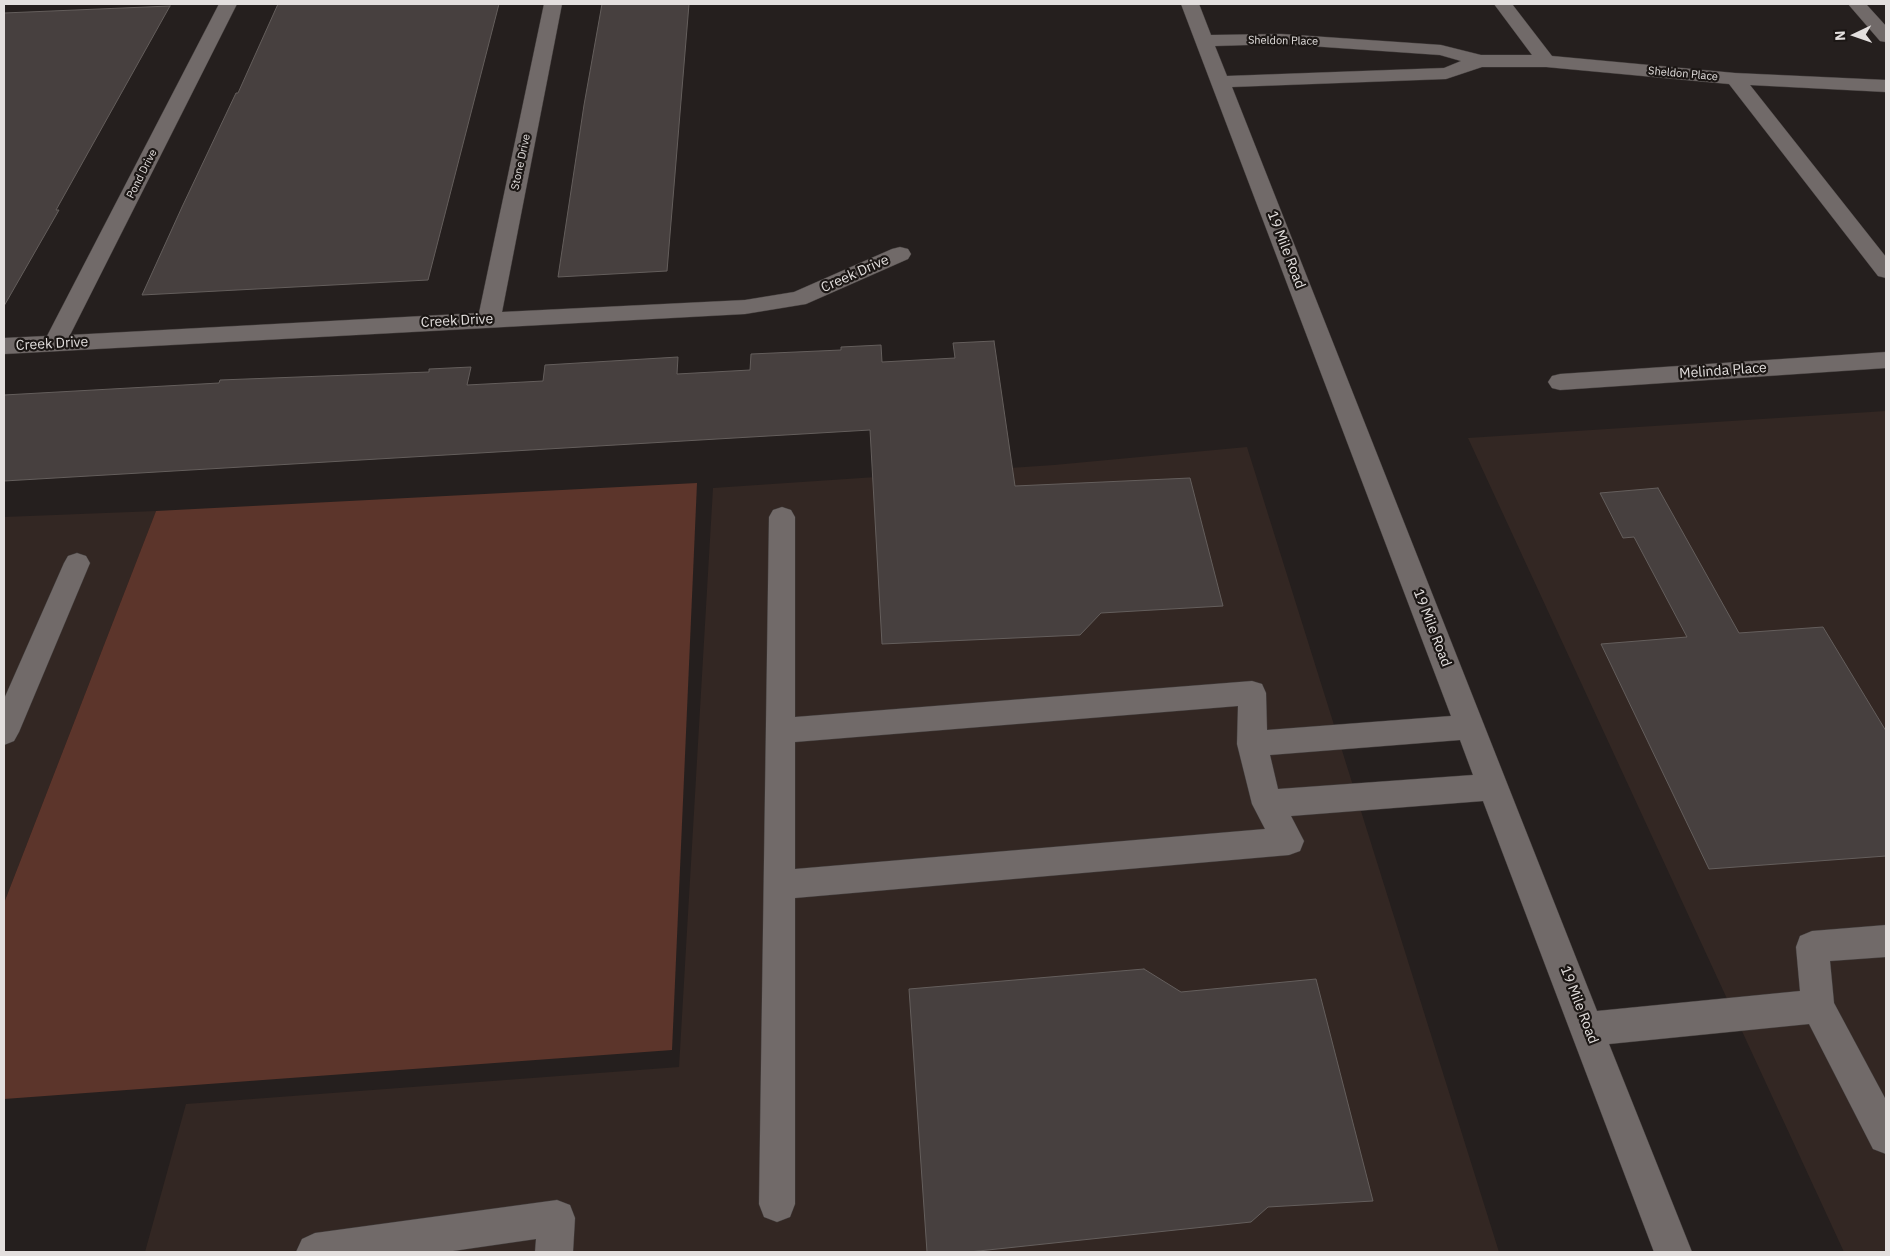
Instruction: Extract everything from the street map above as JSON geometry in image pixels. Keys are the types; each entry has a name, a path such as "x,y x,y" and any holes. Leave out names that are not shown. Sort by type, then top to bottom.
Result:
{"street":[{"name":"Pond Drive","path":"54,344 228,4"},
{"name":"Stone Drive","path":"489,319 553,4"},
{"name":"19 Mile Road","path":"1190,4 1673,1252"},
{"path":"1503,4 1546,61"},
{"path":"1857,4 1886,37"},
{"name":"Sheldon Place","path":"1204,42 1281,39 1441,50 1480,61 1546,61 1735,78 1886,86"},
{"name":"Sheldon Place","path":"1220,82 1446,73 1480,61"},
{"path":"1735,78 1886,272"},
{"name":"Creek Drive","path":"4,346 745,307 798,299 900,254"},
{"name":"Melinda Place","path":"1560,382 1886,360"},
{"path":"777,1204 782,517"},
{"path":"4,732 77,563"},
{"path":"779,885 1289,841 1267,804 1252,744 1252,693 780,731"},
{"path":"1252,744 1471,727"},
{"path":"1267,804 1494,786"},
{"path":"1886,941 1812,946 1818,1006 1886,1136"},
{"path":"1588,1029 1818,1006"},
{"path":"316,1252 557,1218 554,1252"}],"shaded area":[{"path":"1886,411 1886,1252 1844,1252 1468,438"},
{"path":"1247,447 1499,1252 145,1252 186,1104 679,1067 713,488 1054,465"},
{"path":"697,483 672,1050 4,1099 4,903 156,511"},
{"path":"156,511 4,903 4,517"}],"building":[{"path":"278,4 499,4 428,280 142,295 236,93 238,93"},
{"path":"602,4 689,4 667,271 558,277 584,105"},
{"path":"170,6 56,210 59,210 4,306 4,13"},
{"path":"994,341 1015,486 1190,478 1223,606 1101,613 1080,635 882,644 870,430 4,481 4,395 219,383 220,380 429,372 429,369 471,367 467,385 543,381 545,365 678,357 677,374 750,370 751,354 841,350 841,347 881,345 882,362 955,358 953,343"},
{"path":"1658,488 1739,633 1823,627 1886,731 1886,856 1709,869 1601,644 1687,637 1634,537 1623,538 1600,493"},
{"path":"1144,969 1181,992 1316,979 1373,1201 1268,1207 1251,1222 969,1252 927,1252 909,989"}]}
